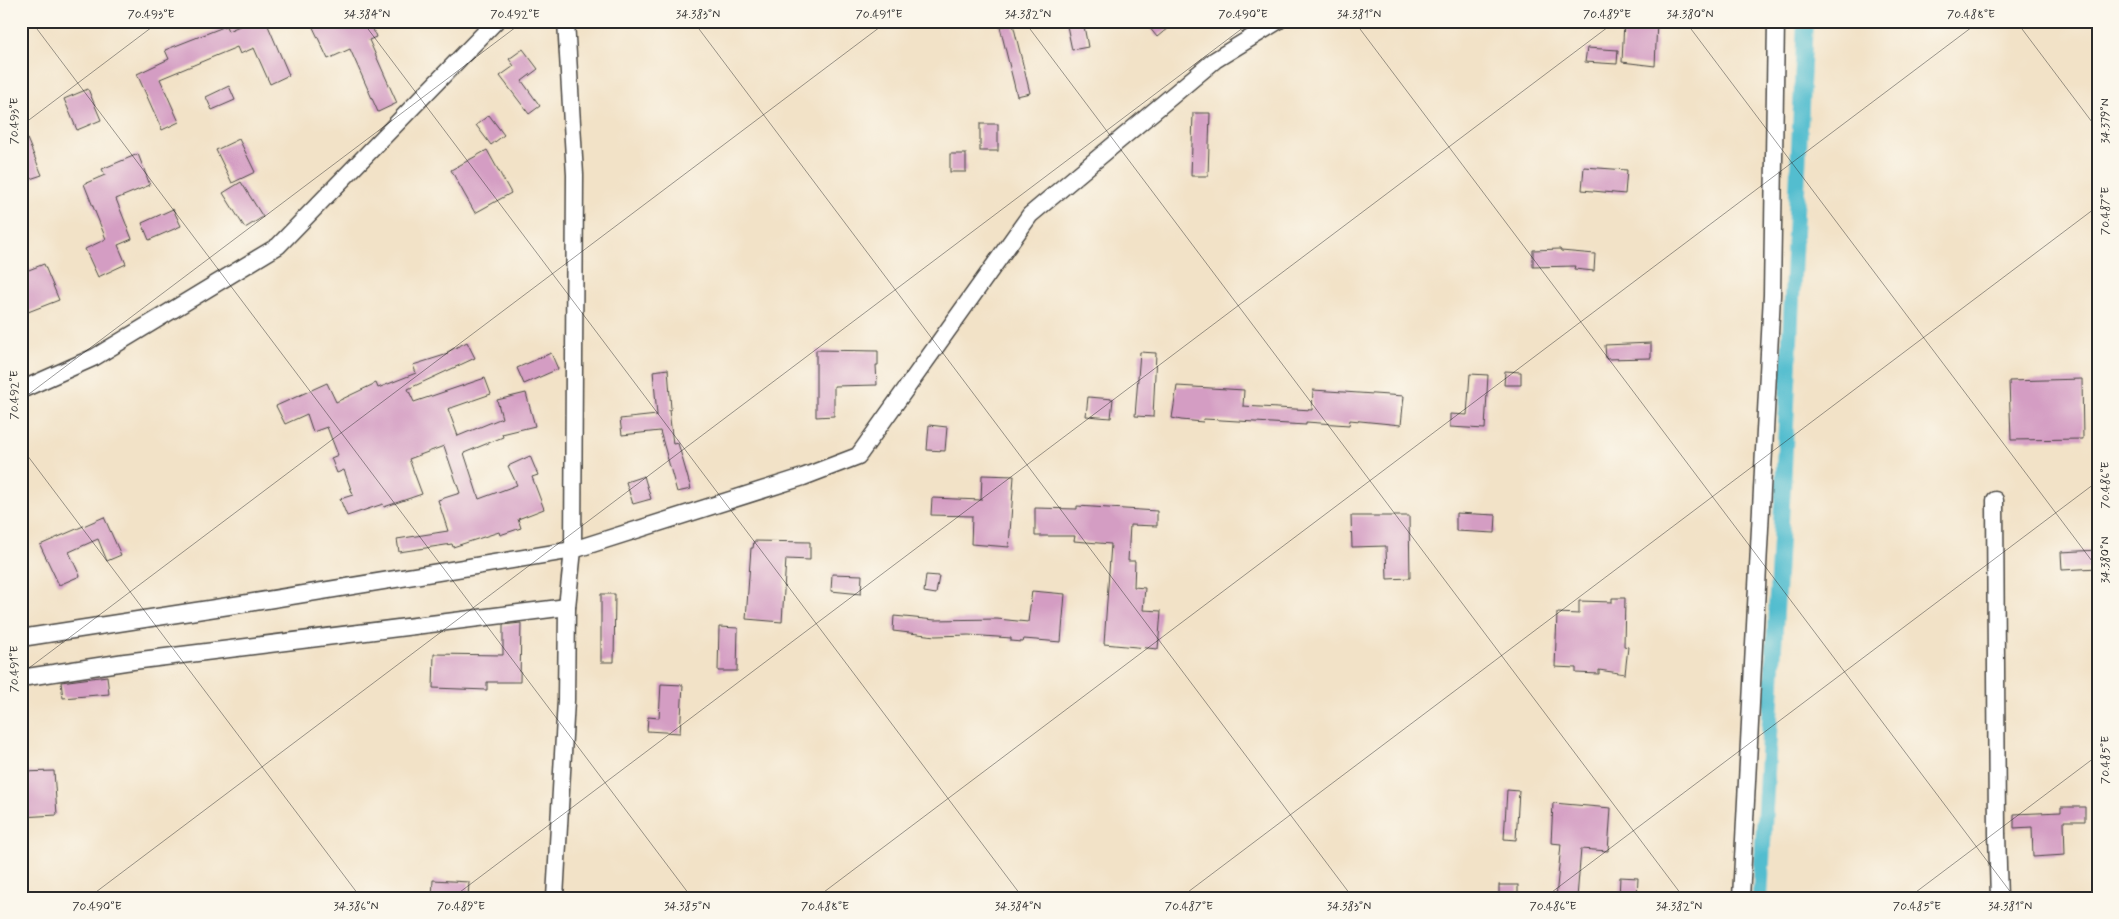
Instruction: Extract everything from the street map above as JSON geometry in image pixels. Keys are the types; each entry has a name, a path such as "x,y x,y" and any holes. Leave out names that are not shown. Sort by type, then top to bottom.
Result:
{"street":[{"path":"21,390 95,357 278,246 496,21"},
{"path":"555,898 566,700 567,607 573,550 575,175 566,21"},
{"path":"21,638 573,550 803,477 858,456 1030,215 1215,60 1278,21"},
{"path":"1741,898 1772,295 1776,21"},
{"path":"1995,500 1997,824 2000,898"},
{"path":"21,678 125,662 567,607"}],"building":[{"path":"251,21 266,21 289,75 270,84 254,48 240,54 237,47 160,79 179,122 162,130 137,74 169,59 165,50 226,26 228,31"},
{"path":"310,21 370,21 376,37 369,40 397,103 378,112 350,49 328,59"},
{"path":"1066,21 1083,21 1088,47 1072,50"},
{"path":"1156,21 1162,21 1168,28 1157,37 1149,27"},
{"path":"1624,21 1657,21 1655,66 1622,62"},
{"path":"1013,24 1030,93 1017,96 1000,27"},
{"path":"1587,48 1618,50 1617,64 1585,62"},
{"path":"523,49 538,69 522,81 540,106 529,114 500,76 514,66 509,59"},
{"path":"229,86 235,100 212,110 206,97"},
{"path":"88,89 101,120 77,130 64,99"},
{"path":"1193,113 1210,113 1208,176 1191,176"},
{"path":"489,115 504,135 491,145 476,125"},
{"path":"21,124 42,175 27,180 21,164"},
{"path":"980,124 998,124 998,151 980,151"},
{"path":"239,139 255,172 232,183 216,150"},
{"path":"487,150 511,193 475,213 451,170"},
{"path":"138,154 150,185 116,199 132,239 118,245 126,264 98,277 85,249 106,239 84,184 105,175 102,169"},
{"path":"950,154 966,154 966,172 950,172"},
{"path":"1584,167 1627,170 1625,194 1582,190"},
{"path":"241,182 263,217 245,228 223,193"},
{"path":"173,209 181,226 149,240 142,223"},
{"path":"1560,249 1561,251 1595,254 1594,271 1574,269 1575,266 1533,267 1533,250"},
{"path":"44,264 59,300 28,312 21,296 21,273"},
{"path":"467,342 475,358 408,389 414,402 485,378 491,394 448,409 458,436 502,418 497,400 526,393 535,426 502,434 503,437 464,453 479,499 517,485 508,466 530,456 538,475 532,477 544,509 518,519 521,528 500,535 499,532 453,547 452,544 399,552 397,539 448,531 438,500 460,493 444,446 409,459 422,494 384,507 383,504 347,516 340,499 353,495 344,470 337,473 331,458 338,455 327,427 313,432 307,414 285,424 276,406 327,383 336,402 376,383 378,388 416,373 413,365 448,354 447,352"},
{"path":"1651,343 1651,358 1606,359 1605,345"},
{"path":"816,350 878,351 878,365 876,365 877,385 834,386 834,416 816,417"},
{"path":"1140,352 1156,353 1153,417 1135,416"},
{"path":"551,353 558,369 524,384 517,368"},
{"path":"668,369 671,409 669,410 673,444 678,443 691,489 677,492 660,431 622,435 620,419 657,415 653,371"},
{"path":"1505,371 1521,372 1521,385 1504,385"},
{"path":"1470,374 1488,375 1485,429 1450,427 1450,414 1467,415"},
{"path":"2082,379 2083,439 2011,440 2009,381"},
{"path":"1177,386 1244,390 1243,406 1312,410 1313,390 1404,396 1401,425 1350,420 1349,425 1306,422 1306,425 1204,419 1203,422 1181,420 1172,418"},
{"path":"1088,397 1113,399 1111,418 1086,416"},
{"path":"929,425 947,427 945,451 927,450"},
{"path":"982,475 1014,476 1009,547 971,544 972,516 931,515 932,498 981,500"},
{"path":"644,476 651,499 633,504 626,482"},
{"path":"1077,506 1157,511 1157,526 1130,525 1128,561 1135,561 1134,587 1145,588 1143,610 1161,611 1158,649 1104,644 1111,544 1074,541 1075,536 1035,536 1035,508 1077,509"},
{"path":"1456,513 1496,515 1495,533 1456,531"},
{"path":"1351,516 1409,516 1410,578 1387,579 1386,546 1352,547"},
{"path":"104,517 121,555 107,561 98,539 69,552 80,576 59,585 40,545"},
{"path":"754,541 810,542 810,560 786,559 782,622 746,619 751,548 753,548"},
{"path":"2098,550 2098,568 2062,570 2061,552"},
{"path":"832,574 862,575 861,594 831,591"},
{"path":"926,575 939,576 936,594 924,592"},
{"path":"1032,591 1065,594 1061,642 1024,639 1023,642 1011,641 1011,638 969,635 935,636 893,631 894,616 935,620 997,619 1028,622"},
{"path":"601,594 615,594 614,662 601,662"},
{"path":"1612,598 1625,598 1624,646 1628,647 1625,674 1599,670 1599,674 1576,673 1576,668 1555,667 1557,613 1579,614 1579,601 1612,602"},
{"path":"521,623 520,682 487,682 487,690 433,688 434,654 503,655 503,625"},
{"path":"719,627 738,628 737,671 718,671"},
{"path":"107,676 109,694 63,698 61,682"},
{"path":"661,684 683,685 680,733 647,731 648,717 659,718"},
{"path":"54,771 57,815 21,817 21,772"},
{"path":"1507,790 1519,791 1516,840 1504,839"},
{"path":"1553,803 1611,808 1608,851 1581,849 1577,898 1556,898 1561,844 1551,843"},
{"path":"2061,807 2085,807 2085,821 2064,821 2065,855 2033,857 2032,827 2014,828 2014,814 2061,812"},
{"path":"1620,877 1638,878 1637,898 1619,898"},
{"path":"433,880 469,882 468,898 432,898"},
{"path":"1499,885 1518,885 1518,898 1499,898"}],"waterway":[{"path":"1760,898 1784,468 1805,21"}]}
